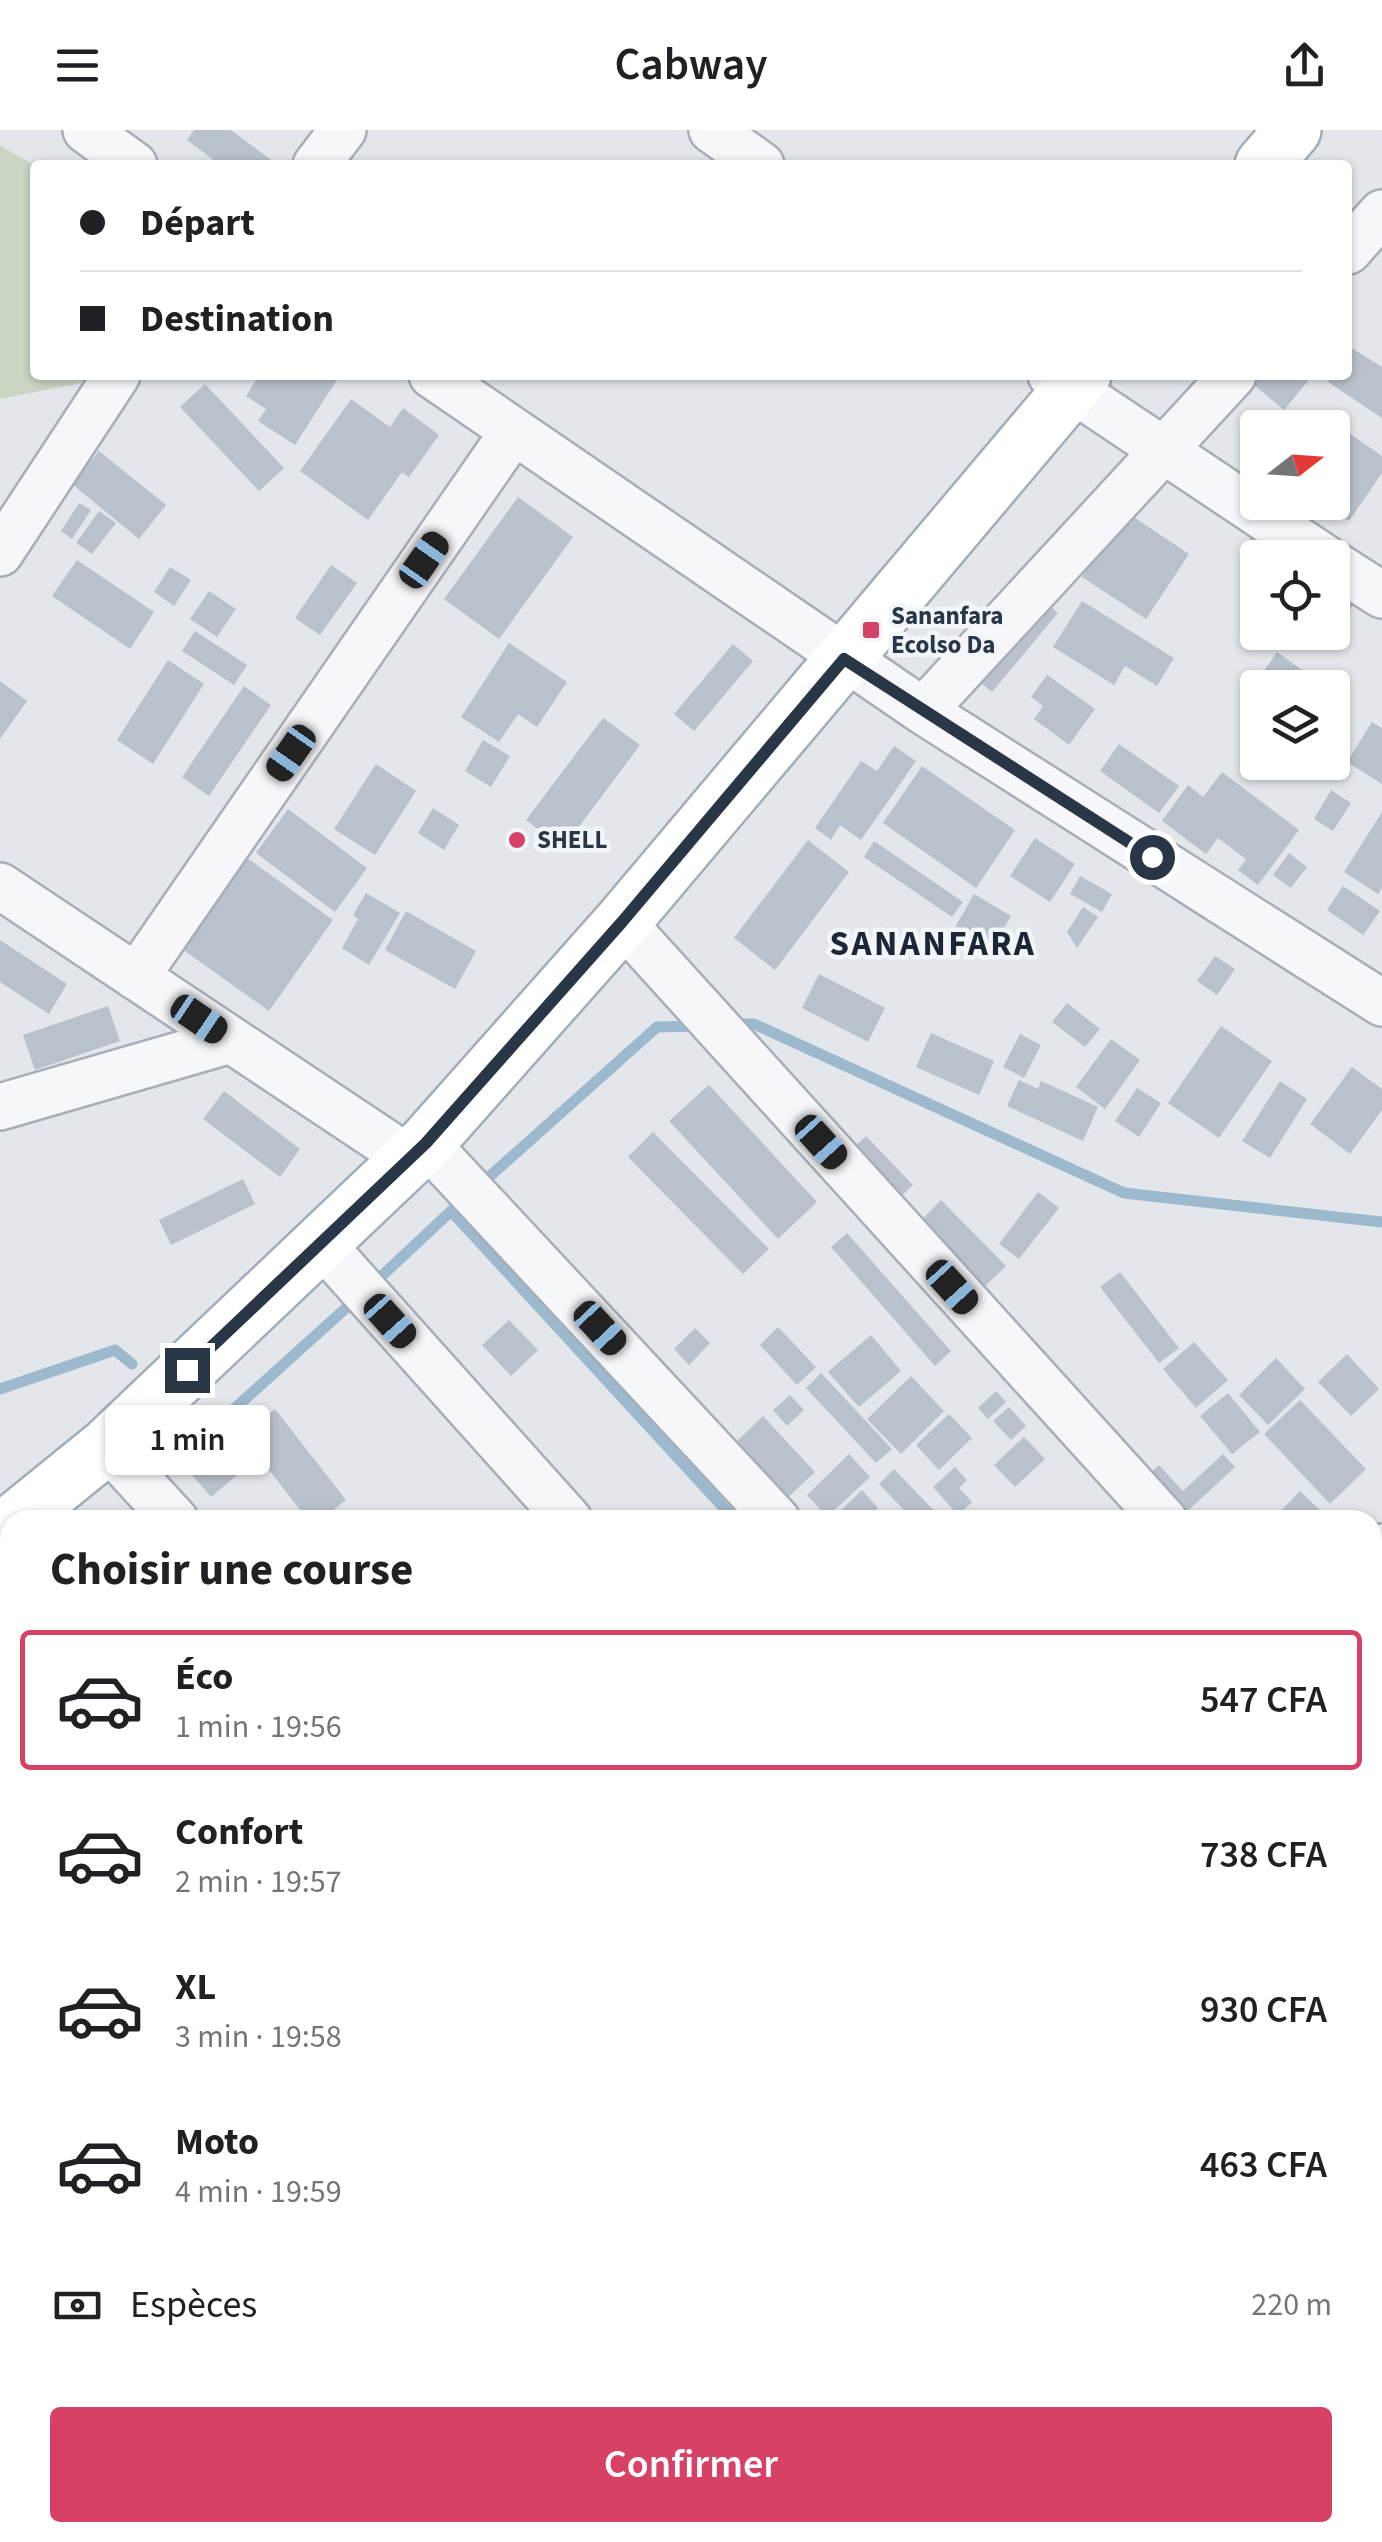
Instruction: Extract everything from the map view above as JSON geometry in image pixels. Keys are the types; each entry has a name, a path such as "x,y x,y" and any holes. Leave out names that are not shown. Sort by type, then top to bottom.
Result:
{"main road":[{"path":"1267,160 1293,130"},
{"path":"28,1510 107,1446 418,1151 622,922 844,659 1068,380"}],"street":[{"path":"86,130 127,160"},
{"path":"320,160 343,130"},
{"path":"712,130 754,160"},
{"path":"1352,247 1382,214"},
{"path":"0,553 115,380"},
{"path":"439,380 844,659 1382,1003"},
{"path":"1068,380 1163,451 1298,540"},
{"path":"923,711 1228,380"},
{"path":"136,977 513,432"},
{"path":"1350,575 1382,595"},
{"path":"0,886 230,1040 418,1151 766,1510"},
{"path":"622,922 1155,1510"},
{"path":"0,1108 230,1040"},
{"path":"320,1242 560,1510"},
{"path":"107,1446 167,1510"}],"green space":[{"path":"0,145 30,163 30,380 97,380 0,399"}],"building":[{"path":"194,130 231,130 271,160 213,160 187,140"},
{"path":"1352,348 1382,367 1382,418 1328,382 1352,380"},
{"path":"256,380 337,380 295,445 258,421 266,409 246,396"},
{"path":"1248,380 1309,380 1284,410"},
{"path":"205,384 284,468 259,491 180,407"},
{"path":"351,399 390,427 403,408 439,435 409,477 402,472 368,520 300,471"},
{"path":"1350,434 1382,456 1382,473 1350,520"},
{"path":"99,451 166,505 139,539 72,484"},
{"path":"518,497 573,537 499,639 444,599"},
{"path":"79,503 91,510 72,539 61,531"},
{"path":"99,511 116,523 92,554 76,543"},
{"path":"1126,512 1189,554 1146,619 1082,577"},
{"path":"1254,532 1266,540 1249,540"},
{"path":"77,560 154,612 130,649 52,596"},
{"path":"331,565 357,583 320,635 295,618"},
{"path":"170,567 191,580 174,606 154,592"},
{"path":"209,591 236,609 217,637 190,619"},
{"path":"1037,594 1058,613 992,692 970,674"},
{"path":"1082,601 1174,658 1157,686 1125,666 1114,685 1053,647"},
{"path":"195,631 247,665 234,685 182,651"},
{"path":"509,643 567,682 537,727 518,714 499,742 461,717"},
{"path":"733,644 753,661 694,731 674,714"},
{"path":"1277,652 1302,670 1265,670"},
{"path":"168,660 204,684 153,764 117,740"},
{"path":"1047,675 1095,709 1069,745 1034,719 1043,706 1031,697"},
{"path":"0,681 27,701 0,739"},
{"path":"244,686 271,705 209,796 182,777"},
{"path":"603,718 640,745 563,848 526,820"},
{"path":"1372,722 1382,728 1382,784 1350,764 1350,757"},
{"path":"483,740 510,756 491,787 465,771"},
{"path":"1119,744 1179,786 1159,813 1100,771"},
{"path":"894,746 916,761 861,840 840,825 831,840 815,828 861,761 877,771"},
{"path":"376,764 416,791 375,855 334,829"},
{"path":"922,766 1015,830 976,888 883,823"},
{"path":"1222,772 1299,830 1258,885 1238,870 1246,859 1218,838 1206,854 1162,821 1188,785 1203,797"},
{"path":"1331,790 1351,803 1333,831 1314,819"},
{"path":"433,808 459,825 444,850 418,833"},
{"path":"288,809 367,868 335,912 256,853"},
{"path":"1382,812 1382,888 1378,894 1344,872"},
{"path":"1035,838 1075,864 1050,902 1010,876"},
{"path":"808,840 849,872 775,970 734,938"},
{"path":"874,841 963,902 952,917 864,857"},
{"path":"1289,853 1307,867 1291,888 1273,875"},
{"path":"247,858 333,920 269,1011 182,949"},
{"path":"1080,876 1112,894 1102,912 1070,894"},
{"path":"1343,886 1380,911 1363,935 1327,910"},
{"path":"366,893 400,913 369,965 342,948 358,919 353,915"},
{"path":"974,894 1011,916 990,952 953,931"},
{"path":"1083,907 1098,917 1077,948 1067,932"},
{"path":"406,911 476,951 455,989 385,950"},
{"path":"0,940 67,984 49,1014 0,982"},
{"path":"1215,956 1235,969 1217,995 1197,981"},
{"path":"819,974 885,1008 868,1042 802,1008"},
{"path":"1067,1003 1100,1029 1085,1047 1052,1022"},
{"path":"108,1006 120,1041 35,1070 23,1035"},
{"path":"1221,1026 1272,1061 1219,1138 1168,1103"},
{"path":"931,1033 994,1061 979,1095 916,1067"},
{"path":"1020,1034 1041,1045 1024,1078 1003,1067"},
{"path":"1111,1039 1140,1060 1105,1109 1076,1087"},
{"path":"1352,1067 1382,1089 1382,1110 1350,1154 1310,1124"},
{"path":"1019,1080 1038,1089 1041,1081 1098,1107 1083,1141 1007,1106"},
{"path":"1280,1081 1307,1099 1270,1158 1242,1141"},
{"path":"709,1085 817,1202 778,1239 669,1121"},
{"path":"1137,1088 1161,1103 1139,1137 1115,1121"},
{"path":"224,1091 300,1149 280,1177 203,1119"},
{"path":"653,1132 769,1249 743,1274 628,1157"},
{"path":"866,1136 913,1185 894,1203 847,1154"},
{"path":"243,1179 255,1204 171,1245 159,1220"},
{"path":"1038,1192 1059,1208 1019,1259 999,1244"},
{"path":"941,1200 1006,1266 977,1294 913,1229"},
{"path":"847,1233 951,1351 935,1366 831,1247"},
{"path":"1120,1272 1179,1348 1159,1363 1100,1287"},
{"path":"509,1320 538,1350 511,1376 482,1345"},
{"path":"778,1327 816,1367 797,1385 760,1345"},
{"path":"695,1328 710,1343 689,1365 674,1349"},
{"path":"871,1335 901,1371 859,1407 828,1372"},
{"path":"1194,1342 1228,1380 1196,1408 1163,1369"},
{"path":"1347,1354 1379,1389 1351,1416 1318,1382"},
{"path":"1276,1358 1305,1389 1268,1425 1239,1395"},
{"path":"821,1373 892,1449 876,1463 806,1388"},
{"path":"911,1376 944,1411 901,1454 867,1419"},
{"path":"996,1391 1006,1402 988,1419 978,1408"},
{"path":"1228,1393 1260,1432 1232,1454 1200,1416"},
{"path":"790,1395 804,1410 787,1426 773,1410"},
{"path":"1300,1400 1366,1469 1330,1504 1264,1434"},
{"path":"1009,1407 1026,1426 1011,1440 993,1421"},
{"path":"275,1409 346,1500 334,1510 300,1510 242,1435"},
{"path":"949,1414 972,1438 939,1470 916,1445"},
{"path":"763,1416 815,1472 783,1502 731,1447"},
{"path":"1024,1437 1045,1459 1015,1487 994,1465"},
{"path":"231,1442 250,1464 211,1497 192,1475"},
{"path":"849,1454 870,1477 835,1510 821,1510 807,1495"},
{"path":"1223,1454 1235,1467 1189,1510 1167,1510 1138,1485 1159,1465 1183,1491"},
{"path":"955,1467 967,1480 959,1488 972,1502 963,1510 954,1510 933,1487"},
{"path":"894,1469 933,1510 904,1510 879,1484"},
{"path":"862,1490 878,1508 876,1510 841,1510"},
{"path":"1300,1491 1320,1510 1282,1510"}],"waterway":[{"path":"730,1024 754,1024 1124,1193 1382,1222"},
{"path":"480,1185 657,1027 701,1026"},
{"path":"370,1287 466,1197"},
{"path":"451,1211 726,1510"},
{"path":"196,1415 213,1428 356,1299"},
{"path":"0,1389 115,1350 132,1364"}],"place":[{"name":"Sananfara Ecolso Da","path":"871,630"},
{"name":"SHELL","path":"517,840"}],"district":[{"name":"SANANFARA","path":"933,944"}],"route":[{"path":"187,1370 426,1143 622,922 844,659 1152,857"}]}
